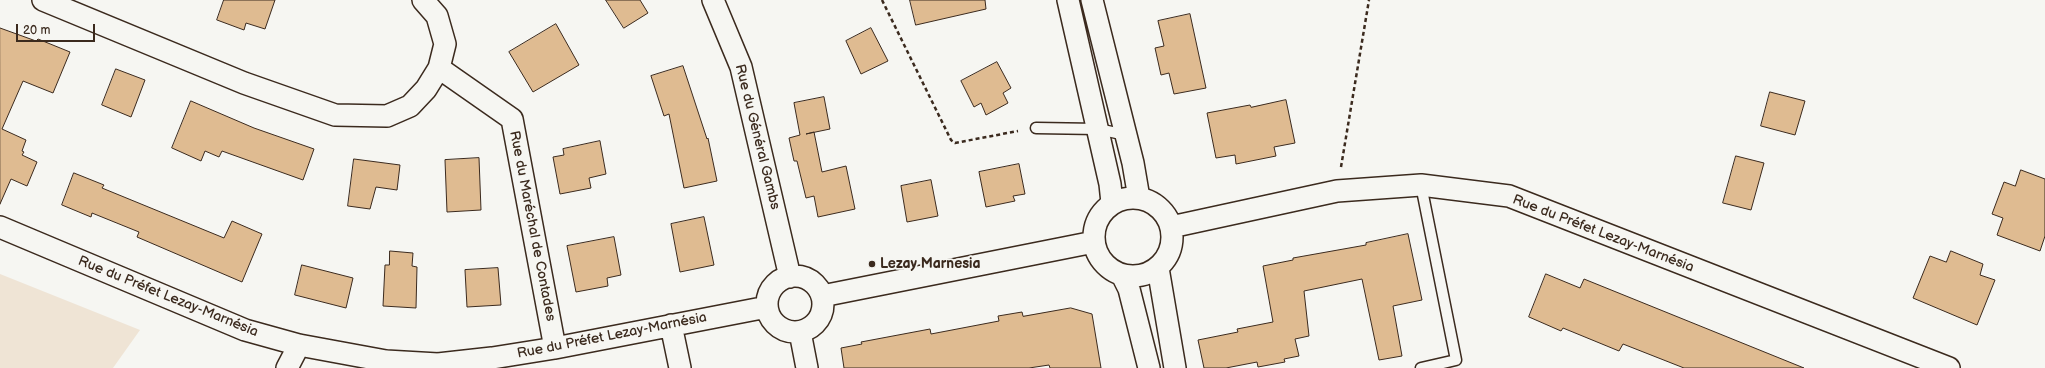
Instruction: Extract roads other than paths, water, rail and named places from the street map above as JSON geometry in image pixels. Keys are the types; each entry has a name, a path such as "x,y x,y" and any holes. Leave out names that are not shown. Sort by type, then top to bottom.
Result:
{"street":[{"path":"43,0 244,83 335,115 387,116 410,106 426,89 439,68 445,44 437,16 423,0"},
{"name":"Rue du Général Gambs","path":"713,0 741,67 790,276"},
{"path":"1068,0 1110,184 1112,203"},
{"path":"1092,0 1126,135 1139,198"},
{"name":"Rue du Maréchal de Contades","path":"439,68 512,119 555,348"},
{"name":"Rue du Préfet Lezay-Marnésia","path":"1172,227 1337,192 1421,185 1509,196 1949,368"},
{"path":"1139,198 1150,201 1160,207 1167,216 1172,227 1173,238 1166,260 1158,268 1140,275 1122,274 1111,269 1103,262 1097,252 1094,242 1096,224 1106,208 1112,203 1121,199 1139,198"},
{"name":"Rue du Préfet Lezay-Marnésia","path":"0,228 245,330 299,345 386,361 437,366 555,348 767,307"},
{"path":"822,296 1094,242"},
{"path":"1158,268 1175,368"},
{"path":"1122,274 1129,289 1149,368"},
{"path":"790,276 806,278 818,288 822,296 823,305 821,315 816,323 809,329 800,332 790,332 782,329 774,323 767,307 770,291 782,279 790,276"},
{"path":"671,326 680,368"},
{"path":"800,332 806,368"},
{"path":"287,368 299,345"}],"lane":[{"path":"1036,128 1098,129 1126,135"},
{"path":"1421,185 1456,360 1421,368"}],"place":[{"name":"Lezay Marnesia","path":"872,264"}]}
